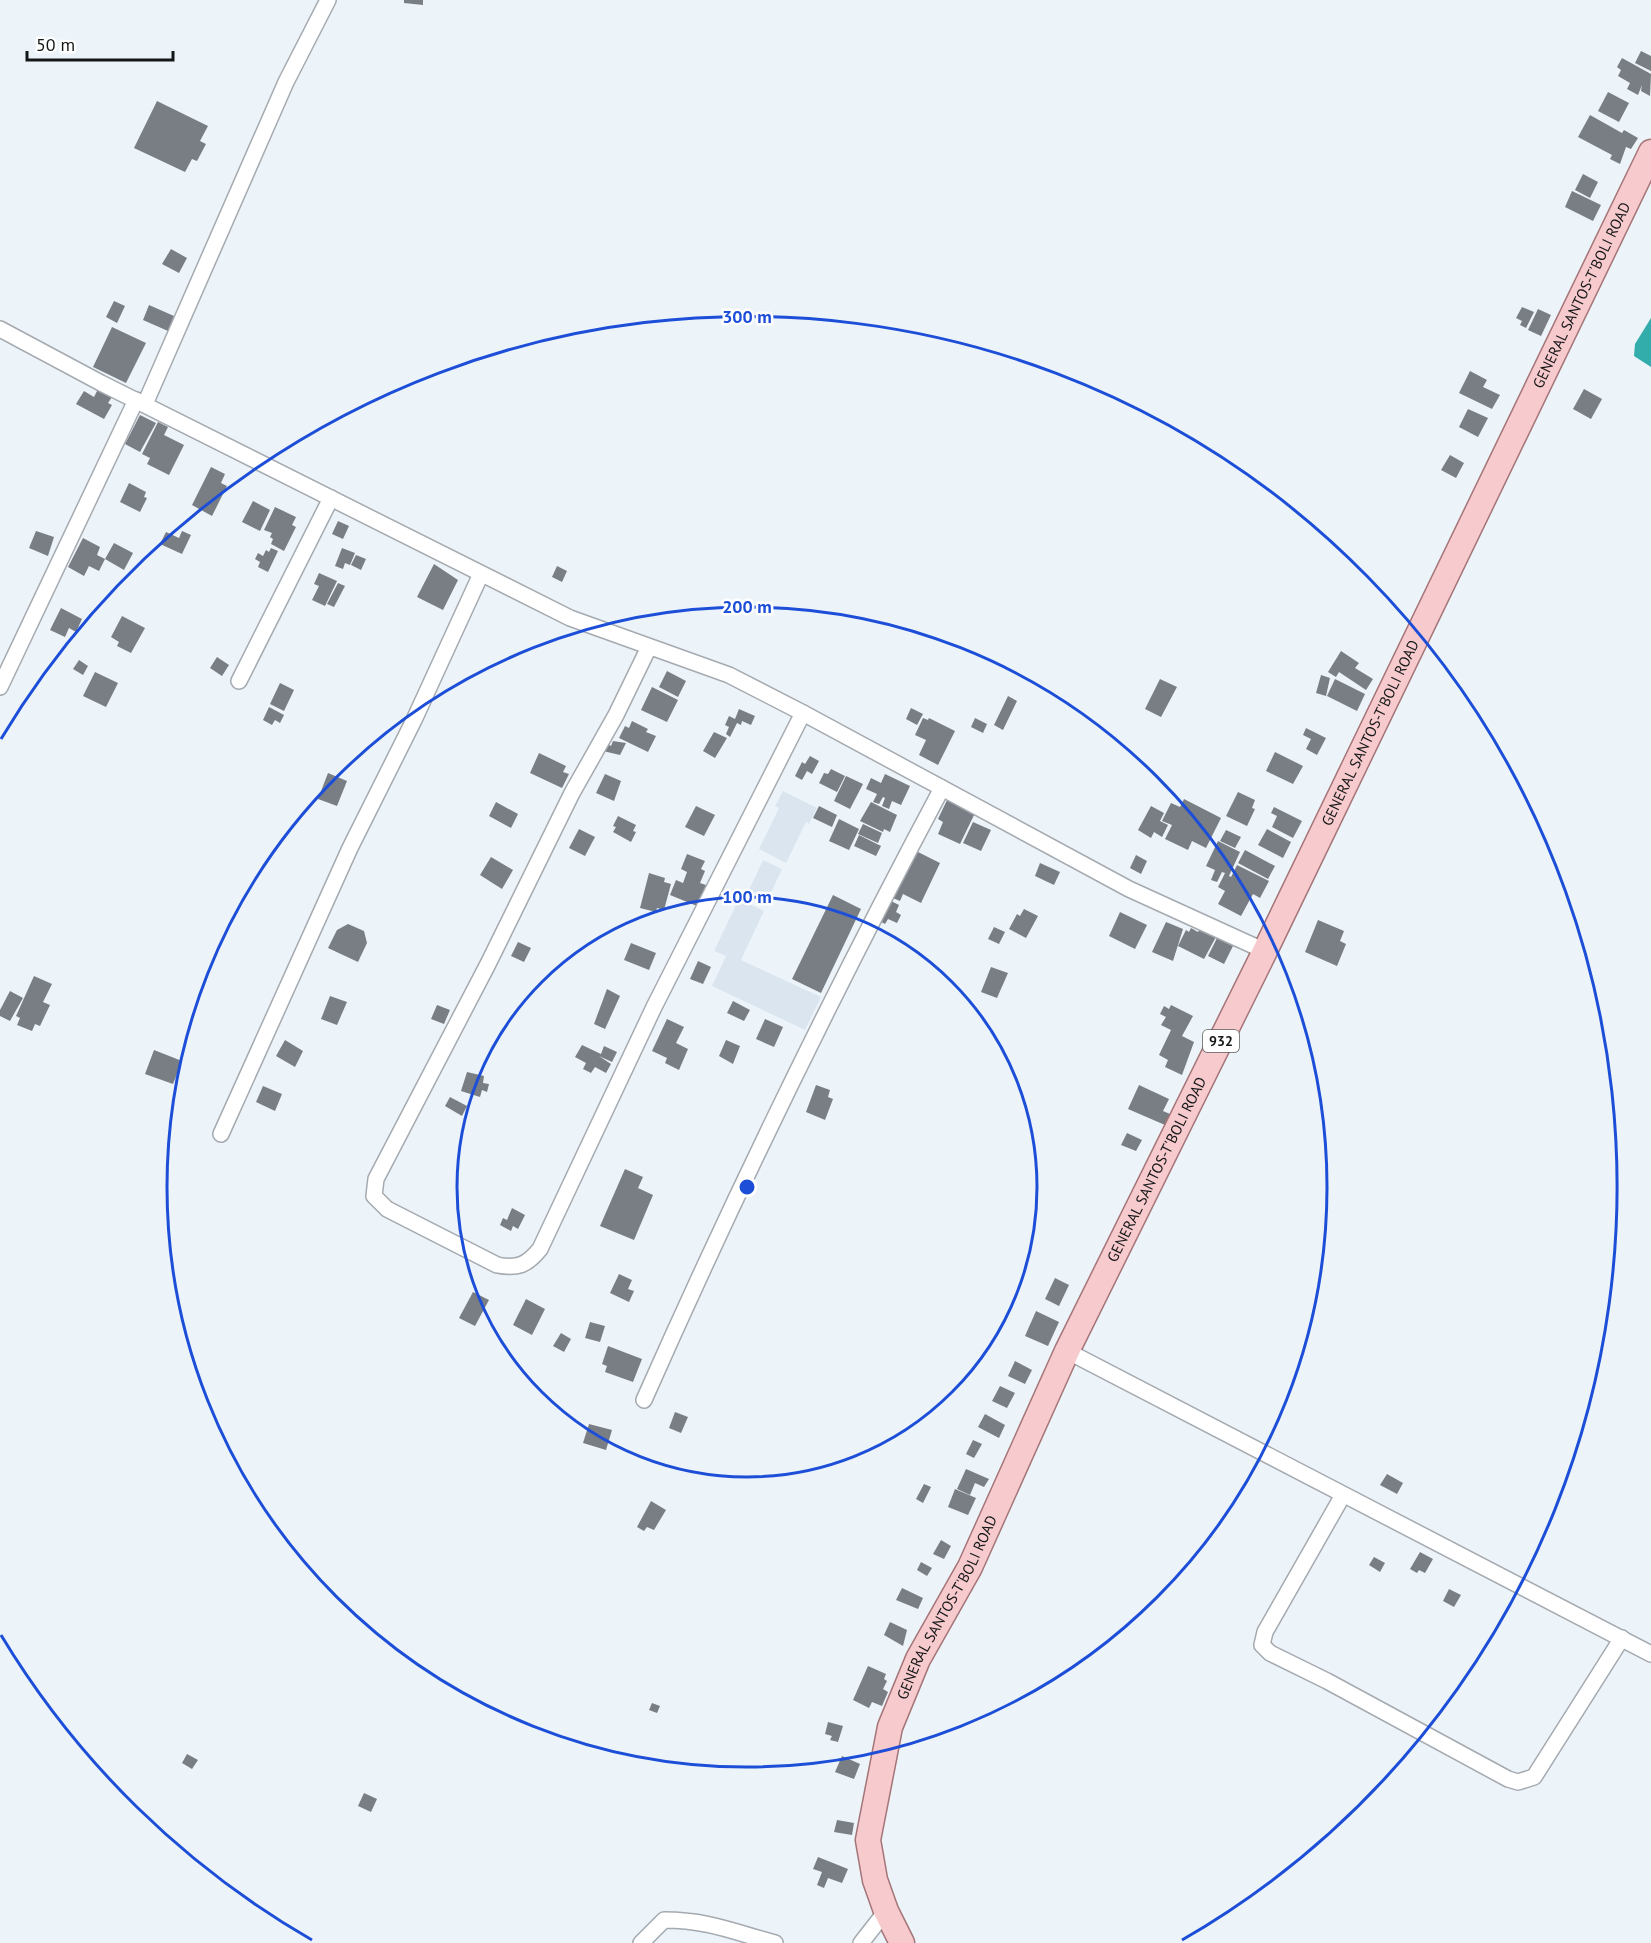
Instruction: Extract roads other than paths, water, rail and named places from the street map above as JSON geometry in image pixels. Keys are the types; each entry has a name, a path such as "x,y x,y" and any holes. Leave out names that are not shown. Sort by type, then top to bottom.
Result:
{"main road":[{"name":"GENERAL SANTOS-T'BOLI ROAD","path":"902,1943 886,1911 875,1880 868,1840 890,1727 918,1659 970,1567 1068,1351 1265,951 1651,152"}],"street":[{"path":"0,687 141,402 286,82 328,0"},
{"path":"0,329 570,618 729,675 803,712 1129,889 1265,951"},
{"path":"239,681 331,498"},
{"path":"221,1134 346,859 414,720 481,574"},
{"path":"649,647 616,715 572,793 488,964 390,1150 373,1188 374,1196 387,1209 497,1265 511,1268 523,1266 540,1249 654,1007 803,712"},
{"path":"644,1400 706,1261 819,1024 942,788"},
{"path":"1068,1351 1651,1654"},
{"path":"1343,1495 1265,1632 1262,1645 1270,1653 1327,1681 1508,1779 1518,1782 1534,1777 1622,1638"},
{"path":"861,1943 886,1911"},
{"path":"641,1943 664,1920 686,1920 721,1925 775,1943"}],"water":[{"path":"1651,318 1651,367 1634,356 1635,344"}]}
